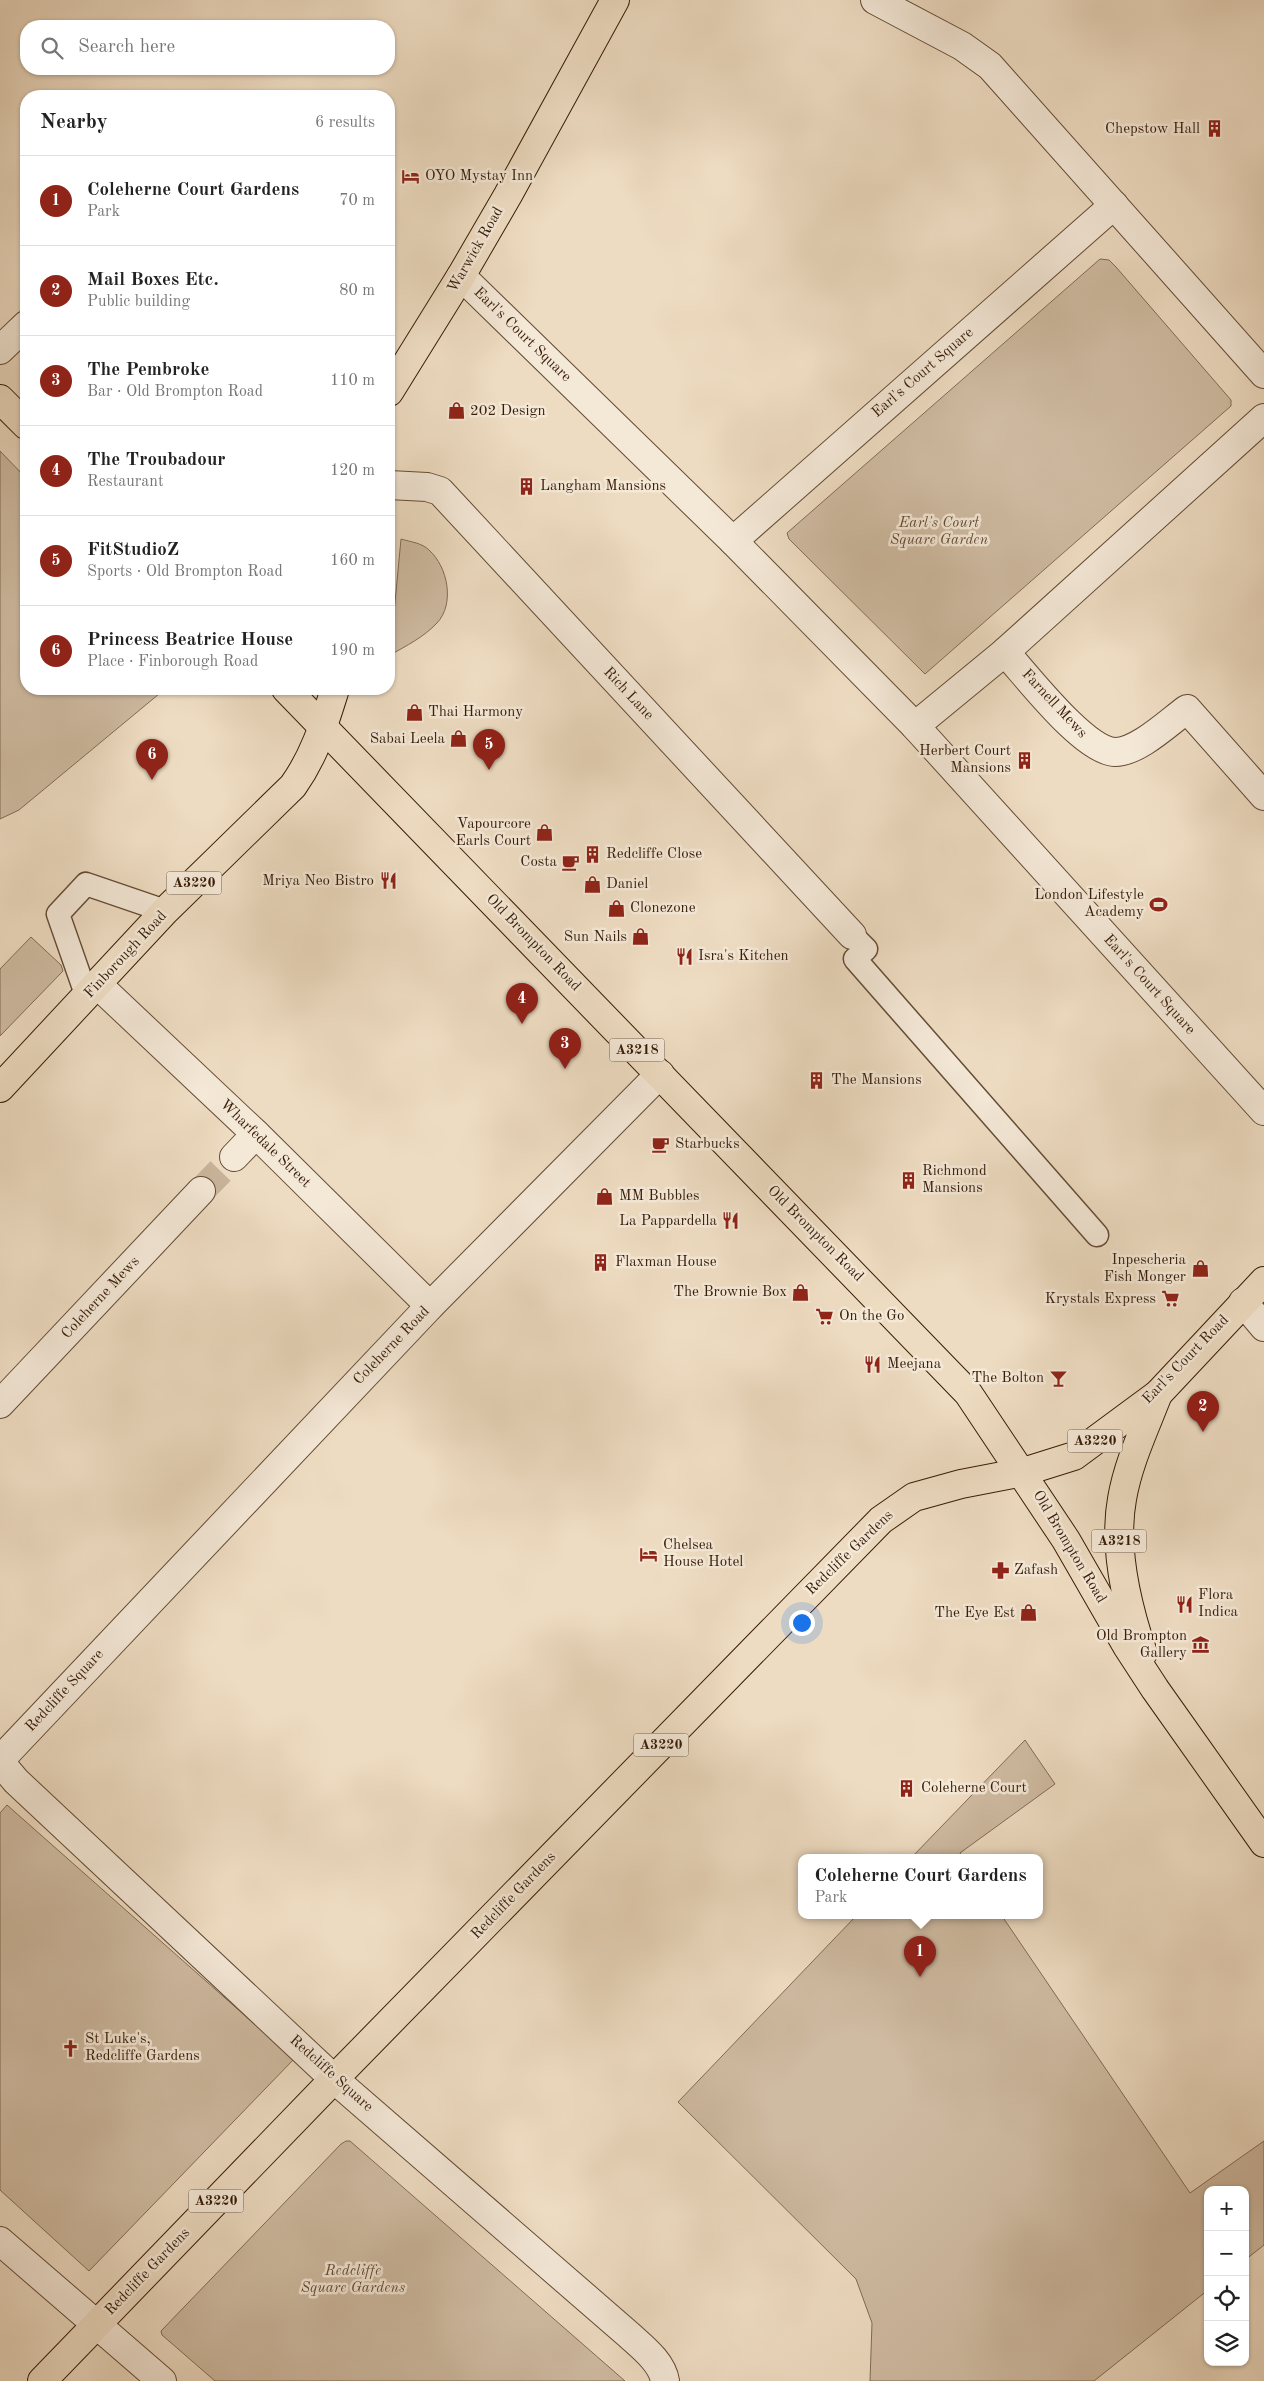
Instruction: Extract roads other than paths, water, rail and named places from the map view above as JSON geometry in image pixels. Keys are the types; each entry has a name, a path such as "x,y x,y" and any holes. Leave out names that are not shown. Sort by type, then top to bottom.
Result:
{"main road":[{"name":"Warwick Road","path":"395,382 461,276 615,0"},
{"path":"0,398 20,419"},
{"name":"Old Brompton Road","path":"292,695 951,1373 968,1393 1023,1472 1066,1540 1127,1646 1155,1689 1264,1843"},
{"name":"A3220","path":"324,727 333,695"},
{"name":"Finborough Road","path":"0,1088 93,991 165,911 293,786 309,765 324,727"},
{"name":"Earl's Court Road","path":"1023,1472 1074,1456 1158,1394 1264,1281"},
{"name":"A3218","path":"1155,1689 1139,1642 1127,1593 1119,1542 1122,1499 1135,1455 1158,1394"},
{"name":"Redcliffe Gardens","path":"42,2381 334,2079 881,1520 914,1497 961,1484 1023,1472"}],"street":[{"path":"875,0 962,46 990,66 1264,374"},
{"name":"Earl's Court Square","path":"733,541 1114,205"},
{"name":"Earl's Court Square","path":"461,276 733,541 915,726 1264,1111"},
{"path":"0,350 20,331"},
{"path":"915,726 1006,652 1264,418"},
{"name":"Rich Lane","path":"395,485 427,487 440,492 852,935"},
{"name":"Farnell Mews","path":"1006,652 1082,737 1099,747 1115,752 1131,748 1147,740 1187,709 1264,796"},
{"name":"Wharfedale Street","path":"93,991 256,1134 430,1306"},
{"name":"Coleherne Road","path":"129,1623 430,1306 660,1074"},
{"path":"234,1157 256,1134"},
{"name":"Coleherne Mews","path":"0,1404 201,1191"},
{"path":"1243,1302 1264,1327"},
{"name":"Redcliffe Square","path":"129,1623 0,1761 16,1781 334,2079 649,2353 663,2373 664,2381"},
{"path":"0,2241 162,2381"}],"lane":[{"path":"93,991 58,914 86,884 165,911"},
{"path":"852,935 866,949 855,959 1097,1235"}],"tunnel":[{"path":"201,1191 234,1157"}],"place":[{"name":"Chepstow Hall","path":"1214,129"},
{"name":"OYO Mystay Inn","path":"411,176"},
{"name":"202 Design","path":"456,411"},
{"name":"Langham Mansions","path":"526,486"},
{"name":"Thai Harmony","path":"414,712"},
{"name":"Sabai Leela","path":"459,739"},
{"name":"Herbert Court Mansions","path":"1025,760"},
{"name":"FitStudioZ","path":"489,770"},
{"name":"Princess Beatrice House","path":"152,780"},
{"name":"Vapourcore Earls Court","path":"545,833"},
{"name":"Redcliffe Close","path":"592,854"},
{"name":"Costa","path":"571,862"},
{"name":"Mriya Neo Bistro","path":"388,881"},
{"name":"Daniel","path":"592,884"},
{"name":"London Lifestyle Academy","path":"1158,904"},
{"name":"Clonezone","path":"616,908"},
{"name":"Sun Nails","path":"641,937"},
{"name":"Isra's Kitchen","path":"684,956"},
{"name":"The Troubadour","path":"522,1024"},
{"name":"The Pembroke","path":"565,1069"},
{"name":"The Mansions","path":"817,1080"},
{"name":"Starbucks","path":"661,1144"},
{"name":"Richmond Mansions","path":"908,1180"},
{"name":"MM Bubbles","path":"605,1196"},
{"name":"La Pappardella","path":"731,1221"},
{"name":"Flaxman House","path":"601,1262"},
{"name":"Inpescheria Fish Monger","path":"1200,1269"},
{"name":"The Brownie Box","path":"801,1292"},
{"name":"Krystals Express","path":"1170,1299"},
{"name":"On the Go","path":"825,1316"},
{"name":"Meejana","path":"873,1364"},
{"name":"The Bolton","path":"1058,1378"},
{"name":"Mail Boxes Etc.","path":"1203,1432"},
{"name":"Chelsea House Hotel","path":"649,1554"},
{"name":"Zafash","path":"1000,1570"},
{"name":"Flora Indica","path":"1184,1604"},
{"name":"The Eye Est","path":"1029,1613"},
{"name":"Old Brompton Gallery","path":"1201,1645"},
{"name":"Coleherne Court","path":"907,1788"},
{"name":"Coleherne Court Gardens","path":"920,1977"},
{"name":"St Luke's, Redcliffe Gardens","path":"71,2048"}],"park label":[{"name":"Earl's Court Square Garden","path":"939,532"},
{"name":"Redcliffe Square Gardens","path":"353,2280"}]}
